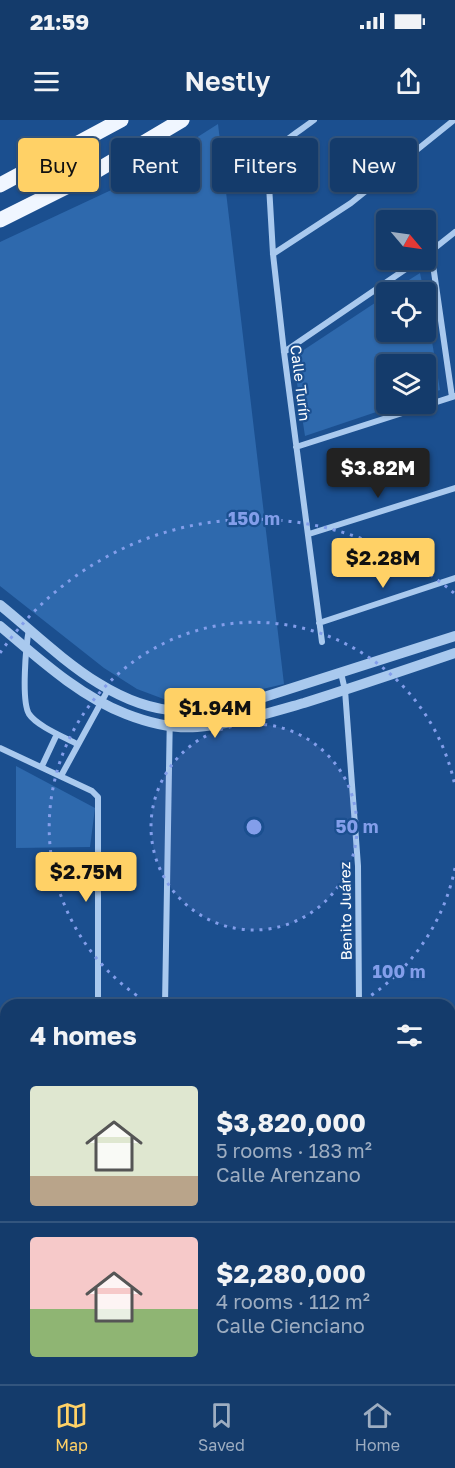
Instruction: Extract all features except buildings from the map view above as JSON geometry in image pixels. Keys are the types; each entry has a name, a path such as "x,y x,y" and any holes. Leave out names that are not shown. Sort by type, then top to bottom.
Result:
{"main road":[{"path":"0,185 121,120"},
{"path":"0,220 86,177 182,120"},
{"path":"0,191 15,177"}],"street":[{"name":"Calle Turín","path":"314,120 276,150 268,162 273,254 284,352 322,642"},
{"path":"273,254 351,203 454,120"},
{"path":"436,247 455,232"},
{"path":"284,352 404,270"},
{"path":"296,447 454,396 432,270"},
{"path":"309,534 455,488"},
{"path":"319,623 455,578"},
{"path":"0,605 66,660 109,688 138,702 170,710 208,711 238,705 455,636"},
{"path":"0,626 100,702 133,716 170,726 196,727 261,716 455,653"},
{"path":"29,628 25,647 26,707 31,716 57,734 77,744"},
{"name":"Benito Juárez","path":"341,673 345,690 358,866 358,999"},
{"path":"62,776 77,744 109,688"},
{"path":"165,999 170,710"},
{"path":"42,766 57,734"},
{"path":"0,748 92,791 99,799 98,999"}],"shaded area":[{"path":"218,124 220,138 212,138 212,192 226,192 284,684 198,704 169,701 137,689 104,668 0,586 0,242 111,190 111,192 200,192 200,138 196,138"},
{"path":"420,273 422,282 406,282"},
{"path":"376,302 376,342 432,342 434,354 376,354 376,412 305,436 293,357"},
{"path":"436,366 440,390 436,391"},
{"path":"16,766 95,808 90,847 16,848"}]}
